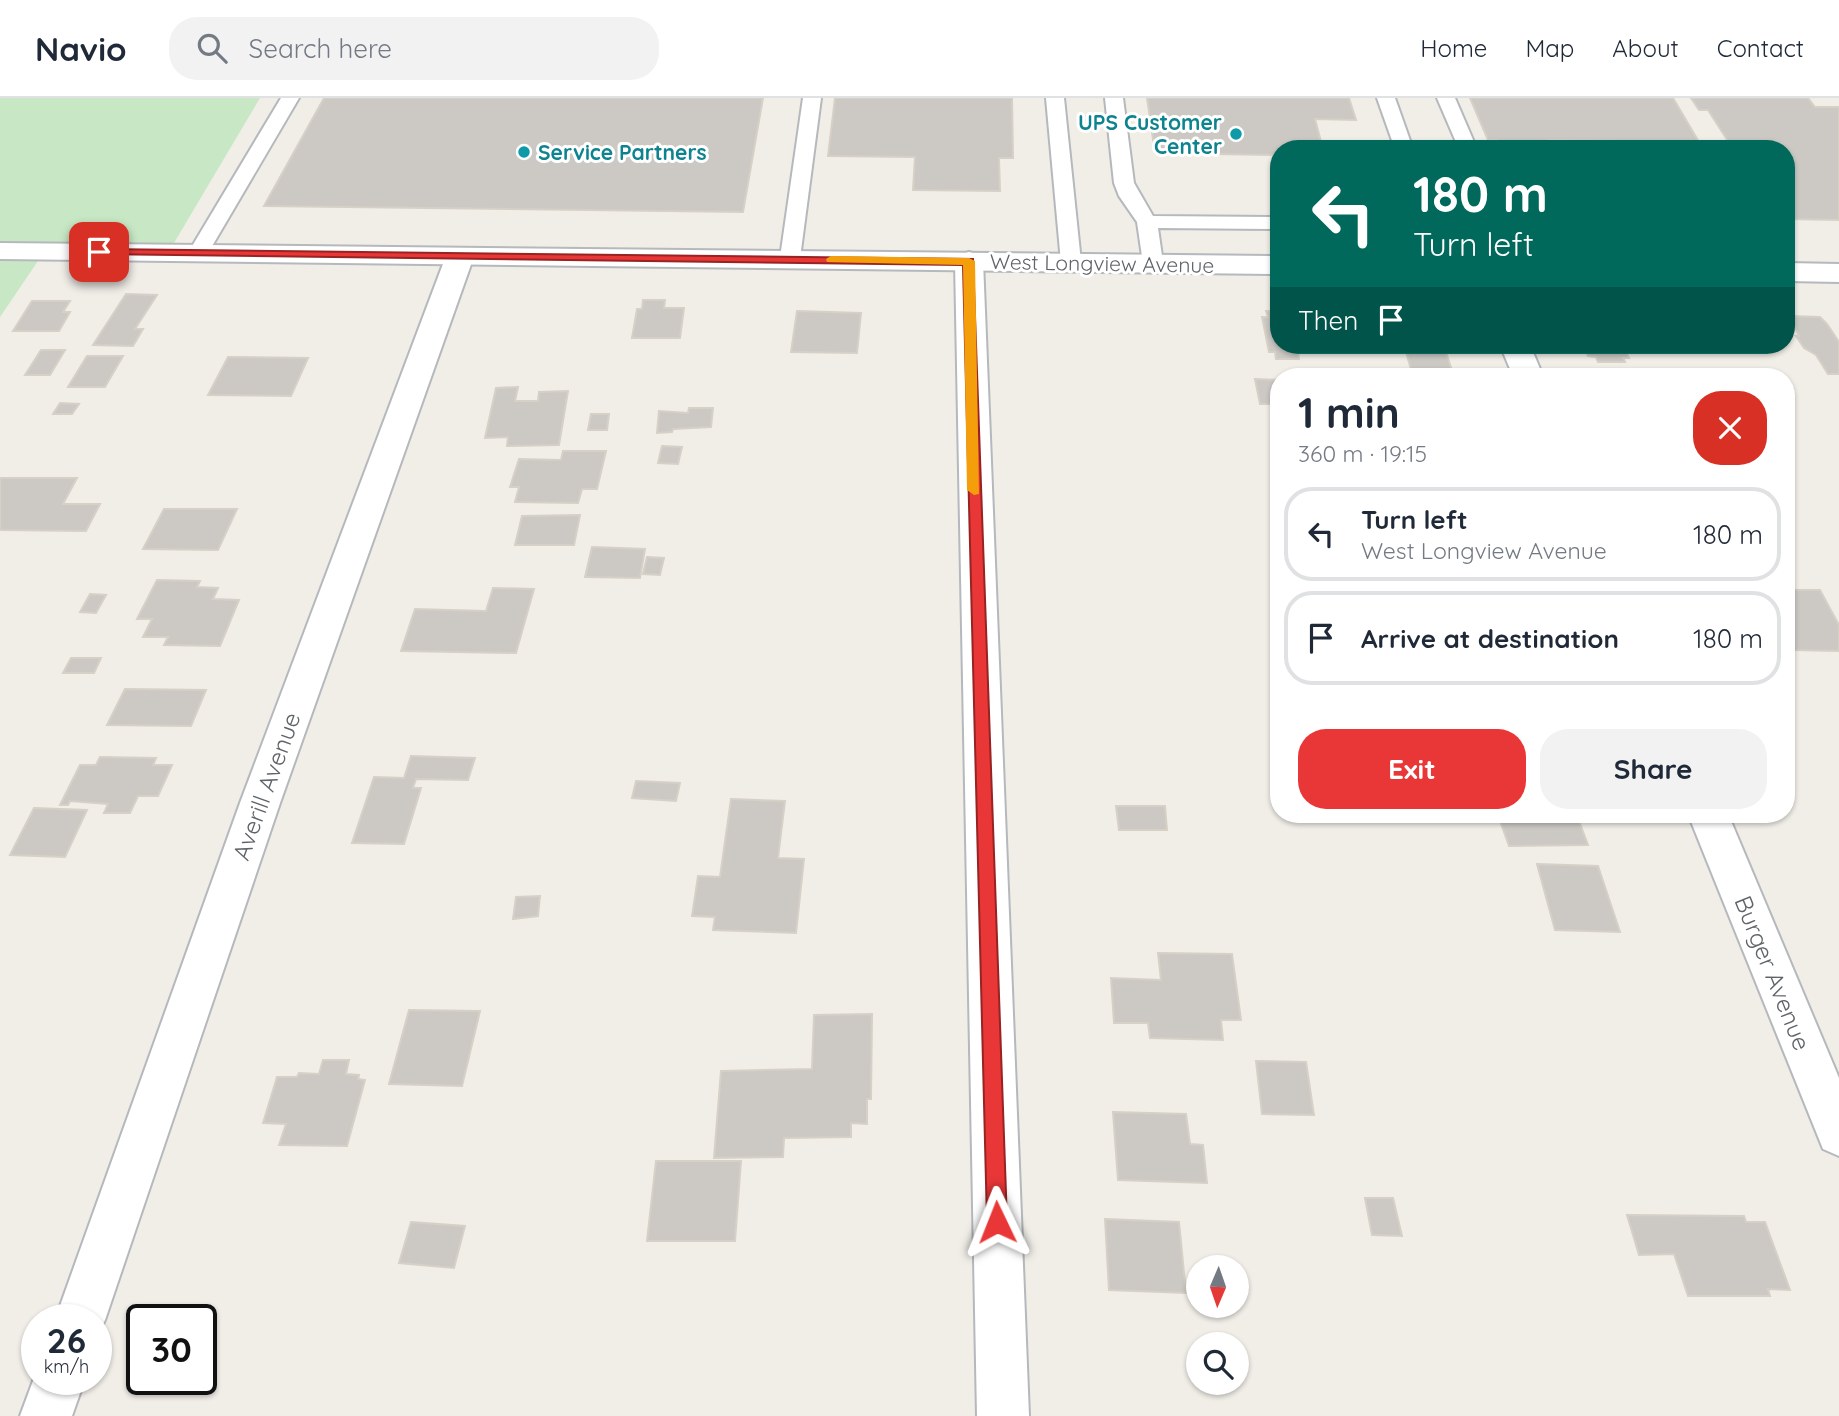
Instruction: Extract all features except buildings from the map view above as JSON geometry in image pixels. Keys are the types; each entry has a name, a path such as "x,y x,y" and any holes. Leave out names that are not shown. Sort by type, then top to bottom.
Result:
{"street":[{"name":"West Longview Avenue","path":"0,251 1270,265"},
{"name":"Averill Avenue","path":"86,1304 260,803 460,256"},
{"path":"969,261 1003,1416"},
{"path":"1795,272 1839,272"},
{"name":"Burger Avenue","path":"1712,823 1839,1133"},
{"path":"46,1416 53,1395"}],"lane":[{"path":"198,253 290,98"},
{"path":"790,258 812,98"},
{"path":"1055,98 1071,262"},
{"path":"1114,98 1124,183 1129,196 1147,222 1153,264"},
{"path":"1386,98 1401,140"},
{"path":"1446,98 1464,140"},
{"path":"1147,222 1270,223"}],"green space":[{"path":"0,98 260,98 174,243 0,242"},
{"path":"0,261 38,261 0,317"}],"slow traffic":[{"path":"831,259 969,261 974,490"}],"place":[{"name":"UPS Customer Center","path":"1236,134"},
{"name":"Service Partners","path":"524,152"}],"route":[{"path":"99,252 969,261 997,1222"}]}
